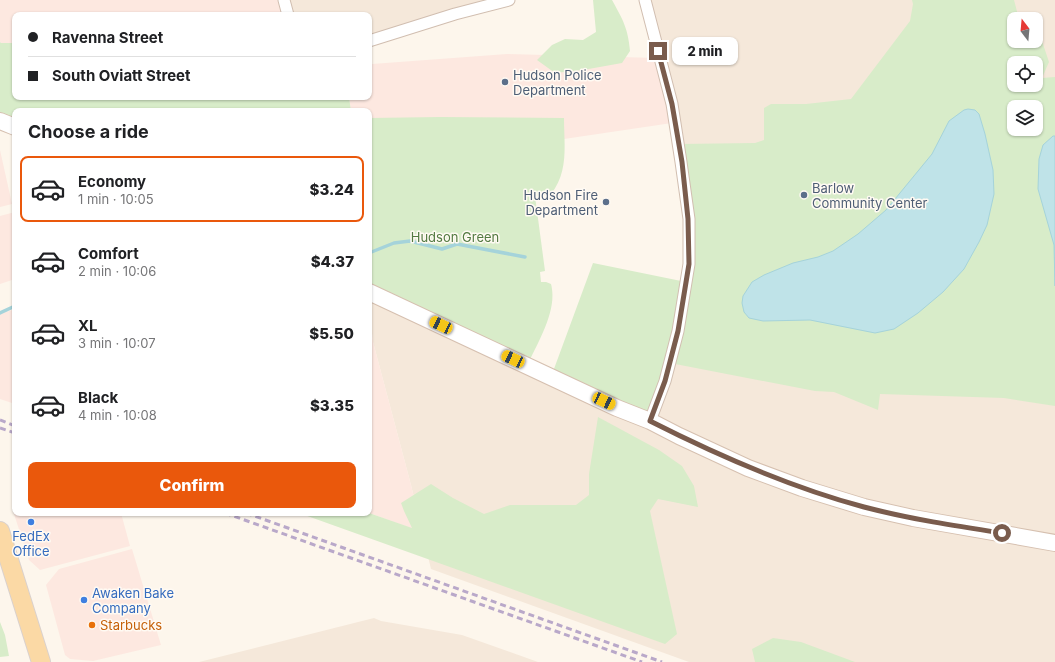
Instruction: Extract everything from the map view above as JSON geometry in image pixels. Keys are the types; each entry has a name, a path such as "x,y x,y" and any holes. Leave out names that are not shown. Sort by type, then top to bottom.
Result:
{"main road":[{"path":"0,531 41,662"}],"street":[{"path":"284,0 287,12"},
{"path":"372,40 455,14 509,0"},
{"path":"644,0 672,104 682,162 688,219 689,264 678,331 665,381 650,421"},
{"path":"0,121 12,126"},
{"path":"372,293 617,408 650,421 748,468 809,490 864,507 913,518 1055,542"}],"shaded area":[{"path":"0,0 281,0 284,12 12,12 12,43 0,42"},
{"path":"284,0 509,0 372,40 372,12 287,12"},
{"path":"645,0 1055,0 1055,543 864,507 650,421 687,282 681,162"},
{"path":"507,54 657,58 672,123 564,139 564,118 372,118 372,108 351,108 349,100 372,100 372,64"},
{"path":"0,150 12,204 0,207"},
{"path":"12,213 12,280 0,284 0,216"},
{"path":"372,298 705,456 843,507 1055,548 1055,662 689,662 431,569 411,485 373,342"},
{"path":"12,310 12,403 0,399 0,314"},
{"path":"372,334 423,535 413,529 372,514"},
{"path":"15,516 122,516 130,546 40,570 29,560"},
{"path":"132,549 161,645 93,661 70,659 65,655 46,585 59,569"},
{"path":"374,618 381,621 462,635 538,662 199,662"}],"green space":[{"path":"593,0 612,0 624,24 628,36 630,51 622,63 555,73 537,60 552,45 565,39 583,40 596,32"},
{"path":"912,0 1014,0 1017,12 1007,12 1007,48 1043,48 1043,44 1049,62 1043,76 1043,56 1007,56 1007,92 1043,92 1043,78 1055,77 1055,406 1004,398 880,394 878,410 834,392 815,391 670,363 650,421 551,377 593,263 686,282 689,264 679,144 755,143 764,140 764,108 771,104 806,104 851,99 910,21 913,4"},
{"path":"0,42 12,43 12,100 349,100 351,108 12,108 12,127 0,121"},
{"name":"Hudson Green","path":"372,118 564,118 565,148 561,176 551,194 535,196 545,271 540,272 541,282 551,284 552,304 546,326 527,366 372,293"},
{"path":"598,417 659,450 682,466 694,486 698,507 658,499 650,511 677,634 665,644 307,516 372,516 372,514 412,528 401,503 431,484 453,498 484,514 510,505 576,505 589,495 589,474"},
{"path":"0,622 5,635 9,656 0,657"},
{"path":"773,638 801,642 855,662 755,662 752,649"}],"water":[{"path":"964,110 975,110 979,114 993,170 994,194 987,225 979,242 964,269 943,292 918,313 894,329 875,333 810,320 763,321 749,318 744,312 742,303 743,296 752,282 764,275 793,263 818,257 833,251 858,234 886,210 932,154 949,121"},
{"path":"1055,136 1055,286 1054,245 1038,189 1039,159 1043,145"}],"waterway":[{"path":"372,252 394,243 410,241 442,249 457,244 525,257"},
{"path":"0,313 12,307"}],"railway":[{"path":"0,420 12,425"},
{"path":"0,428 12,432"},
{"path":"233,516 642,662"},
{"path":"254,516 662,662"}],"place":[{"name":"Hudson Police Department","path":"505,82"},
{"name":"Barlow Community Center","path":"804,195"},
{"name":"Hudson Fire Department","path":"606,202"},
{"name":"FedEx Office","path":"31,522"},
{"name":"Awaken Bake Company","path":"84,600"},
{"name":"Starbucks","path":"92,625"}],"route":[{"path":"658,51 672,104 682,162 688,219 689,264 678,331 665,381 650,421 748,468 802,488 864,507 913,518 1002,533"}]}
